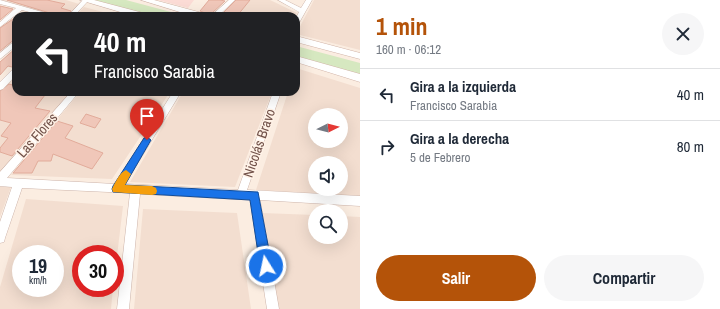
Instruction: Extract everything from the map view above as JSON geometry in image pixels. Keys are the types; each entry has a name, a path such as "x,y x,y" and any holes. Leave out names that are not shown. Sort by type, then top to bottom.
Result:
{"main road":[{"path":"85,0 128,12"},
{"path":"144,0 188,12"},
{"path":"300,40 360,56"},
{"path":"300,60 360,78"}],"street":[{"path":"74,12 85,0"},
{"path":"218,12 232,0"},
{"path":"281,0 302,11"},
{"path":"300,15 309,0"},
{"path":"0,2 34,12"},
{"path":"15,12 20,8"},
{"path":"0,25 12,15"},
{"path":"0,57 12,46"},
{"path":"0,87 12,75"},
{"name":"Las Flores","path":"0,179 72,96"},
{"path":"117,189 175,96"},
{"name":"Nicolás Bravo","path":"241,195 276,96"},
{"path":"0,182 360,201"},
{"path":"0,238 18,184"},
{"path":"123,309 135,190"},
{"name":"Nicolás Bravo","path":"254,196 273,309"}],"shaded area":[{"path":"0,0 66,0 79,4 70,12 42,12"},
{"path":"158,0 194,0 188,8"},
{"path":"240,0 270,0 295,12 228,12"},
{"path":"314,0 360,0 360,50 300,35 300,26"},
{"path":"84,7 103,12 79,12"},
{"path":"300,69 360,88 360,196 348,195 348,156 308,156 308,193 256,190 287,96 300,96"},
{"path":"12,80 12,96 67,96 0,174 0,92"},
{"path":"77,96 167,96 112,179 11,175"},
{"path":"181,96 270,96 235,187 130,182"},
{"path":"0,187 11,187 0,217"},
{"path":"26,199 123,206 118,245 72,245 72,297 112,297 111,309 0,309 0,287 12,246 12,297 64,297 64,245 12,245"},
{"path":"143,209 237,213 251,309 134,309"},
{"path":"262,213 308,215 308,244 348,244 348,216 360,217 360,309 279,309"}],"green space":[{"path":"93,0 126,0 171,12 136,12"},
{"path":"300,47 360,63 360,74 300,58"}],"building":[{"path":"7,0 47,0 65,4 61,8 71,11 46,12"},
{"path":"209,0 225,1 213,12 200,11"},
{"path":"236,0 250,0 240,12 224,12"},
{"path":"0,6 13,9 0,20"},
{"path":"12,20 12,41 0,51 0,28"},
{"path":"12,52 12,67 8,66 0,75 0,62"},
{"path":"9,84 12,85 12,96 44,96 35,108 50,111 12,156 0,152 0,148 8,138 1,136 11,123 0,120 0,91"},
{"path":"86,114 101,119 95,128 80,123"},
{"path":"57,121 73,126 65,138 103,153 92,169 53,154 51,161 38,161 32,173 13,173"}],"slow traffic":[{"path":"126,174 117,189 152,191"}],"route":[{"path":"147,140 117,189 254,196 266,266"}]}
